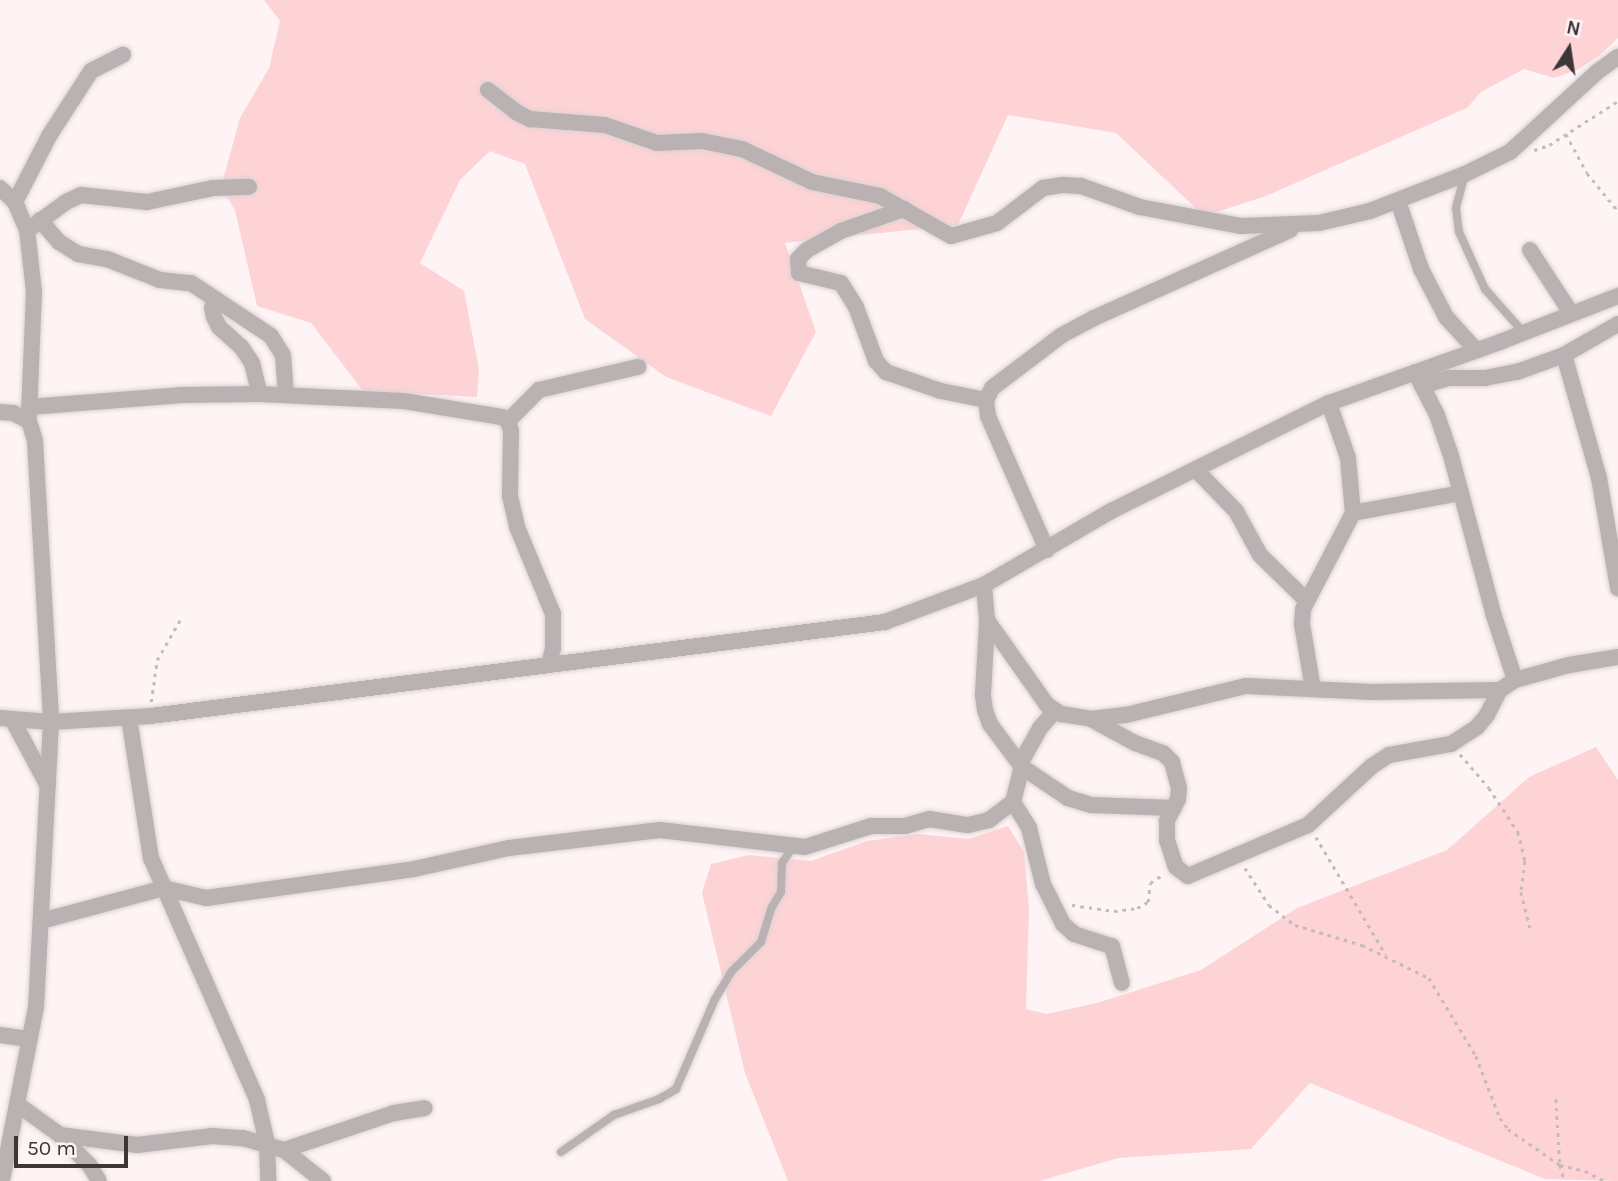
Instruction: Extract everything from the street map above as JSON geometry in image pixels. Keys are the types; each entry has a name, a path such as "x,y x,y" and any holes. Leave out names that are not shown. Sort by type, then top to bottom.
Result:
{"street":[{"path":"16,202 49,136 85,79 100,65 123,55"},
{"path":"488,90 516,112 530,119 605,125 657,142 720,144 763,158 812,182 857,189 904,209 942,234 961,236 998,223 1044,188 1063,185 1081,186 1139,207 1241,226 1302,225 1329,221 1398,201 1465,174 1510,152 1597,72 1618,57"},
{"path":"34,225 65,202 81,195 147,202 213,188 248,187"},
{"path":"0,188 16,202 34,225 78,254 107,259 160,280 191,283 278,343 283,355 286,395"},
{"path":"1398,201 1421,269 1446,317 1476,350"},
{"path":"904,209 841,231 807,250 798,259 799,272 803,276 836,280 844,285 876,361 886,372 941,391 986,400"},
{"path":"2,1181 4,1148 17,1104 30,1039 41,921 51,722 35,441 29,414 34,225"},
{"path":"1047,550 988,416 986,400 992,388 1062,335 1094,317 1302,225"},
{"path":"1530,250 1571,313"},
{"path":"6,719 51,722 151,716 549,664 858,628 919,611 984,585 1111,511 1197,471 1329,403 1418,379 1476,350 1618,296"},
{"path":"218,300 212,307 214,317 219,327 242,348 252,363 260,394"},
{"path":"1418,379 1499,377 1564,355 1618,324"},
{"path":"1564,355 1599,478 1618,588"},
{"path":"508,421 538,390 638,367"},
{"path":"1418,379 1437,415 1515,680"},
{"path":"0,412 29,414 180,395 260,394 404,401 496,414 508,421 511,431 510,496 517,527 553,614 553,648 549,664"},
{"path":"1313,689 1302,624 1306,600 1336,550 1353,513 1348,458 1329,403"},
{"path":"1197,471 1236,511 1260,555 1306,600"},
{"path":"1353,513 1461,493"},
{"path":"984,585 987,620 983,695 985,710 990,724 1021,765 1068,798 1091,805 1174,807"},
{"path":"987,620 1055,711 1091,719 1135,744 1168,757 1179,788 1166,830 1176,867 1183,875 1195,875 1308,825 1372,766 1389,755 1451,744 1477,727 1488,715 1500,690 1515,680 1569,665 1618,657"},
{"path":"1091,719 1139,712 1246,686 1372,692 1500,690"},
{"path":"41,921 164,888 206,898 415,869 509,848 660,830 793,847 827,842 878,825 905,826 929,820 960,825 980,823 989,820 1013,802 1021,765 1040,728 1055,711"},
{"path":"129,718 147,839 164,888 246,1072 267,1143 268,1181"},
{"path":"6,719 48,786"},
{"path":"1013,802 1029,828 1049,898 1068,929 1112,946 1122,983"},
{"path":"0,1035 30,1039"},
{"path":"17,1104 60,1135 90,1166 99,1181"},
{"path":"284,1150 394,1113 425,1108"},
{"path":"60,1135 137,1145 212,1136 267,1143 284,1150 323,1181"}],"lane":[{"path":"1465,174 1456,208 1459,232 1485,289 1523,332"},
{"path":"561,1152 614,1115 659,1099 676,1088 715,999 732,971 761,942 772,907 781,892 782,863 793,847"}],"path":[{"path":"1510,152 1539,149 1618,101"},
{"path":"1566,134 1587,173 1618,211"},
{"path":"151,716 157,660 180,620"},
{"path":"1451,744 1489,788 1518,832 1525,861 1521,892 1530,928"},
{"path":"1308,825 1386,955"},
{"path":"1238,855 1269,905 1295,925 1386,955 1429,978 1476,1056 1500,1118 1523,1142 1560,1165 1585,1171 1605,1181"},
{"path":"1049,898 1060,903 1104,911 1137,908 1148,902 1150,883 1176,867"},
{"path":"1556,1100 1560,1165 1565,1181"}],"shaded area":[{"path":"264,0 1618,0 1618,38 1600,55 1579,69 1554,78 1524,69 1481,92 1467,108 1266,196 1204,216 1116,133 1008,115 958,225 785,243 816,332 771,416 666,377 585,319 525,164 490,151 460,180 420,263 464,291 479,369 477,397 363,391 311,323 257,306 235,210 221,187 240,118 269,68 280,21"},
{"path":"1596,747 1618,780 1618,1181 1545,1179 1310,1083 1251,1149 1118,1158 1040,1181 788,1181 745,1073 702,893 711,864 748,855 811,861 867,841 918,834 968,839 1008,826 1024,852 1029,908 1026,1009 1046,1014 1097,1003 1201,970 1297,908 1447,850 1529,777"}]}
